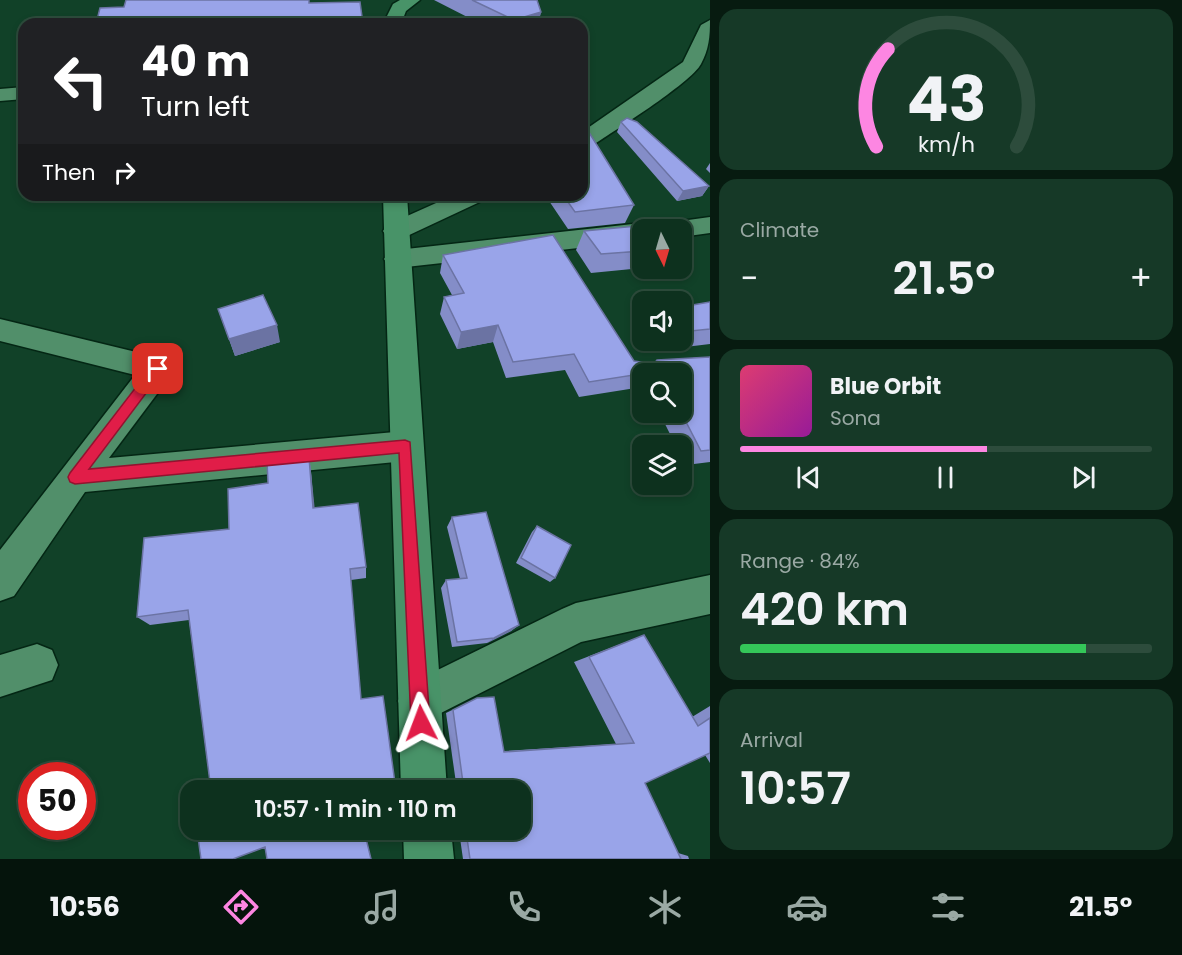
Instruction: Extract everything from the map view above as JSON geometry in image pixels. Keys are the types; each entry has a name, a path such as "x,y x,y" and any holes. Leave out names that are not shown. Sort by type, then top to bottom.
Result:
{"main road":[{"path":"395,18 399,8 412,0"},
{"path":"394,201 424,780"},
{"path":"428,840 429,859"}],"street":[{"path":"588,140 635,120 691,65 710,26"},
{"path":"0,95 18,94"},
{"path":"397,245 466,201"},
{"path":"692,227 710,225"},
{"path":"397,245 555,242 632,233"},
{"path":"555,242 573,271"},
{"path":"0,330 158,369 4,568"},
{"path":"75,477 405,446"},
{"path":"420,701 576,623 710,594"}],"building":[{"path":"126,0 360,2 362,18 98,18 100,8 124,7"},
{"path":"472,0 537,0 541,12 521,18 510,18"},
{"path":"627,118 637,122 709,186 683,191 621,122"},
{"path":"588,131 634,205 575,212 567,201 588,201"},
{"path":"632,226 632,252 601,254 584,231"},
{"path":"553,235 634,361 647,363 632,363 632,375 589,382 574,354 513,362 498,325 461,332 444,297 464,293 443,255"},
{"path":"263,295 277,325 229,339 218,309"},
{"path":"710,302 710,329 692,331 692,305"},
{"path":"710,357 710,450 701,451 687,423 692,423 692,363 655,363 657,360"},
{"path":"309,457 313,508 358,503 366,567 350,569 361,699 383,696 395,780 210,780 188,610 137,617 144,538 229,529 228,489 268,483 267,461"},
{"path":"486,512 519,625 494,638 457,642 446,580 467,578 452,517"},
{"path":"537,526 571,545 555,578 521,558"},
{"path":"644,635 698,726 710,718 710,753 645,783 681,859 470,859 467,840 531,840 531,780 463,780 453,710 477,698 494,697 504,752 634,743 589,657"},
{"path":"198,840 366,840 371,859 267,859 265,847 233,859 201,859"}],"route":[{"path":"158,369 75,477 405,446 421,723"}]}
